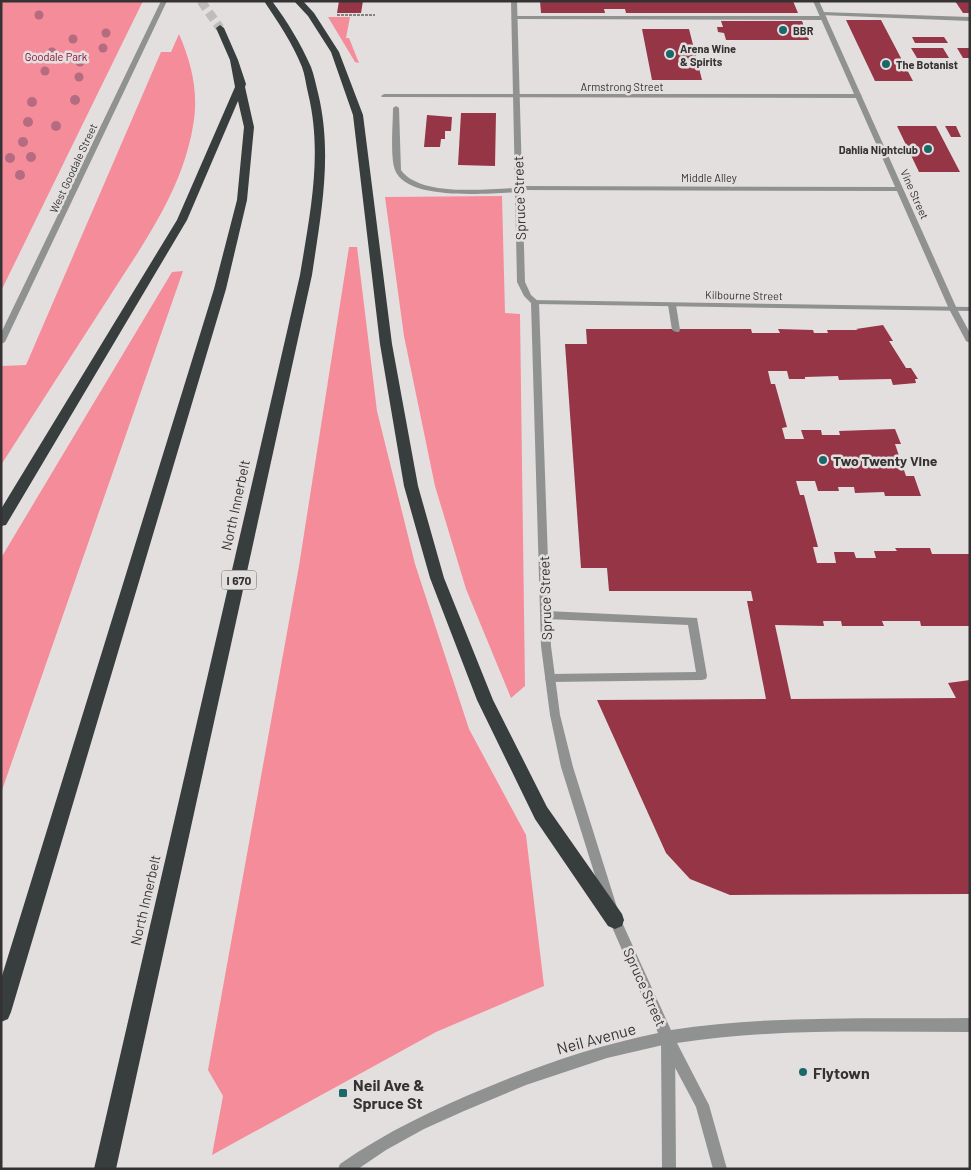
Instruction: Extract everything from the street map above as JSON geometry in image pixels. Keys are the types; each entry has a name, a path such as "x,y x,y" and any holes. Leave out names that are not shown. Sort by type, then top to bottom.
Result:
{"highway":[{"name":"North Innerbelt","path":"105,1166 306,275 315,217 321,165 318,114 307,68 280,18 268,1"},
{"path":"298,1 311,15 335,52 358,115 388,353 411,486 437,578 485,700 541,814 615,920"},
{"path":"1,1012 220,289 242,200 249,128 241,84 234,60 220,28"},
{"path":"1,521 182,220 241,84"}],"street":[{"name":"Spruce Street","path":"514,1 521,282 528,296 535,302 546,646 555,715 567,767 615,920 668,1038 702,1105 720,1169"},
{"name":"Vine Street","path":"816,1 952,309 970,341"},
{"name":"West Goodale Street","path":"1,342 163,3"},
{"path":"514,18 823,16 970,19"},
{"name":"Armstrong Street","path":"384,96 859,96"},
{"name":"Middle Alley","path":"396,108 398,171 405,180 418,187 435,190 900,189"},
{"name":"Kilbourne Street","path":"535,302 970,309"},
{"path":"672,305 676,330"},
{"path":"546,615 693,621 702,676 550,678"},
{"name":"Neil Avenue","path":"345,1169 364,1154 424,1121 558,1066 611,1049 720,1030 970,1025"},
{"path":"668,1038 669,1169"}],"path":[{"path":"336,15 375,15"}],"green space":[{"name":"Goodale Park","path":"1,1 143,1 1,291"},
{"path":"328,17 350,17 346,38 349,38 359,63 355,62"},
{"path":"179,34 188,57 195,91 193,126 180,174 146,240 1,465 1,366 26,365 161,52 171,52"},
{"path":"502,196 505,313 520,314 525,686 511,698 466,589 435,486 404,336 385,197"},
{"path":"349,247 357,247 377,411 415,564 469,729 526,835 544,986 436,1032 212,1155 223,1096 208,1070 299,566"},
{"path":"183,271 1,793 1,558 172,272"}],"building":[{"path":"339,1 363,1 361,13 337,13"},
{"path":"540,1 793,1 798,13 626,13 625,9 604,9 605,13 541,13"},
{"path":"955,1 970,1 970,13 963,13"},
{"path":"846,20 881,20 913,81 875,81"},
{"path":"721,21 802,21 809,40 726,40 724,33 718,32 717,27 723,27"},
{"path":"642,29 689,29 702,80 652,80"},
{"path":"912,37 944,37 948,43 915,43"},
{"path":"911,48 943,48 949,58 917,58"},
{"path":"957,48 970,48 970,58 963,58"},
{"path":"461,113 496,113 495,166 458,165"},
{"path":"427,115 452,117 451,131 445,131 445,139 441,139 440,147 424,147"},
{"name":"Dahlia Nightclub","path":"897,126 936,126 960,172 919,172"},
{"path":"945,126 956,126 961,137 951,137"},
{"path":"883,325 893,341 889,341 906,368 911,368 918,379 915,379 916,383 893,385 891,379 839,380 838,376 789,379 787,371 768,371 771,384 775,384 787,427 782,428 785,439 804,439 801,430 821,430 822,435 840,435 839,431 895,429 901,444 895,444 906,476 914,476 921,496 885,496 884,492 855,493 854,487 838,487 839,491 818,491 815,481 796,481 800,495 804,495 818,547 813,547 817,563 836,563 834,552 854,552 856,558 876,558 874,551 897,551 895,548 930,548 932,554 970,554 970,626 921,626 920,621 882,621 884,626 842,626 841,621 823,621 824,626 775,625 791,699 956,698 948,683 970,680 970,894 730,895 690,879 666,853 597,700 766,699 747,601 753,601 751,591 609,591 607,568 581,568 565,344 587,344 586,329 751,329 752,333 780,333 778,329 813,330 814,333 828,333 827,330 858,330 856,329"}],"tunnel":[{"path":"201,1 220,28"}],"place":[{"name":"BBR","path":"783,30"},
{"name":"Arena Wine & Spirits","path":"670,54"},
{"name":"The Botanist","path":"886,64"},
{"name":"Dahlia Nightclub","path":"928,149"},
{"name":"Two Twenty Vine","path":"823,460"},
{"name":"Flytown","path":"803,1072"},
{"name":"Neil Ave & Spruce St","path":"343,1093"}]}
